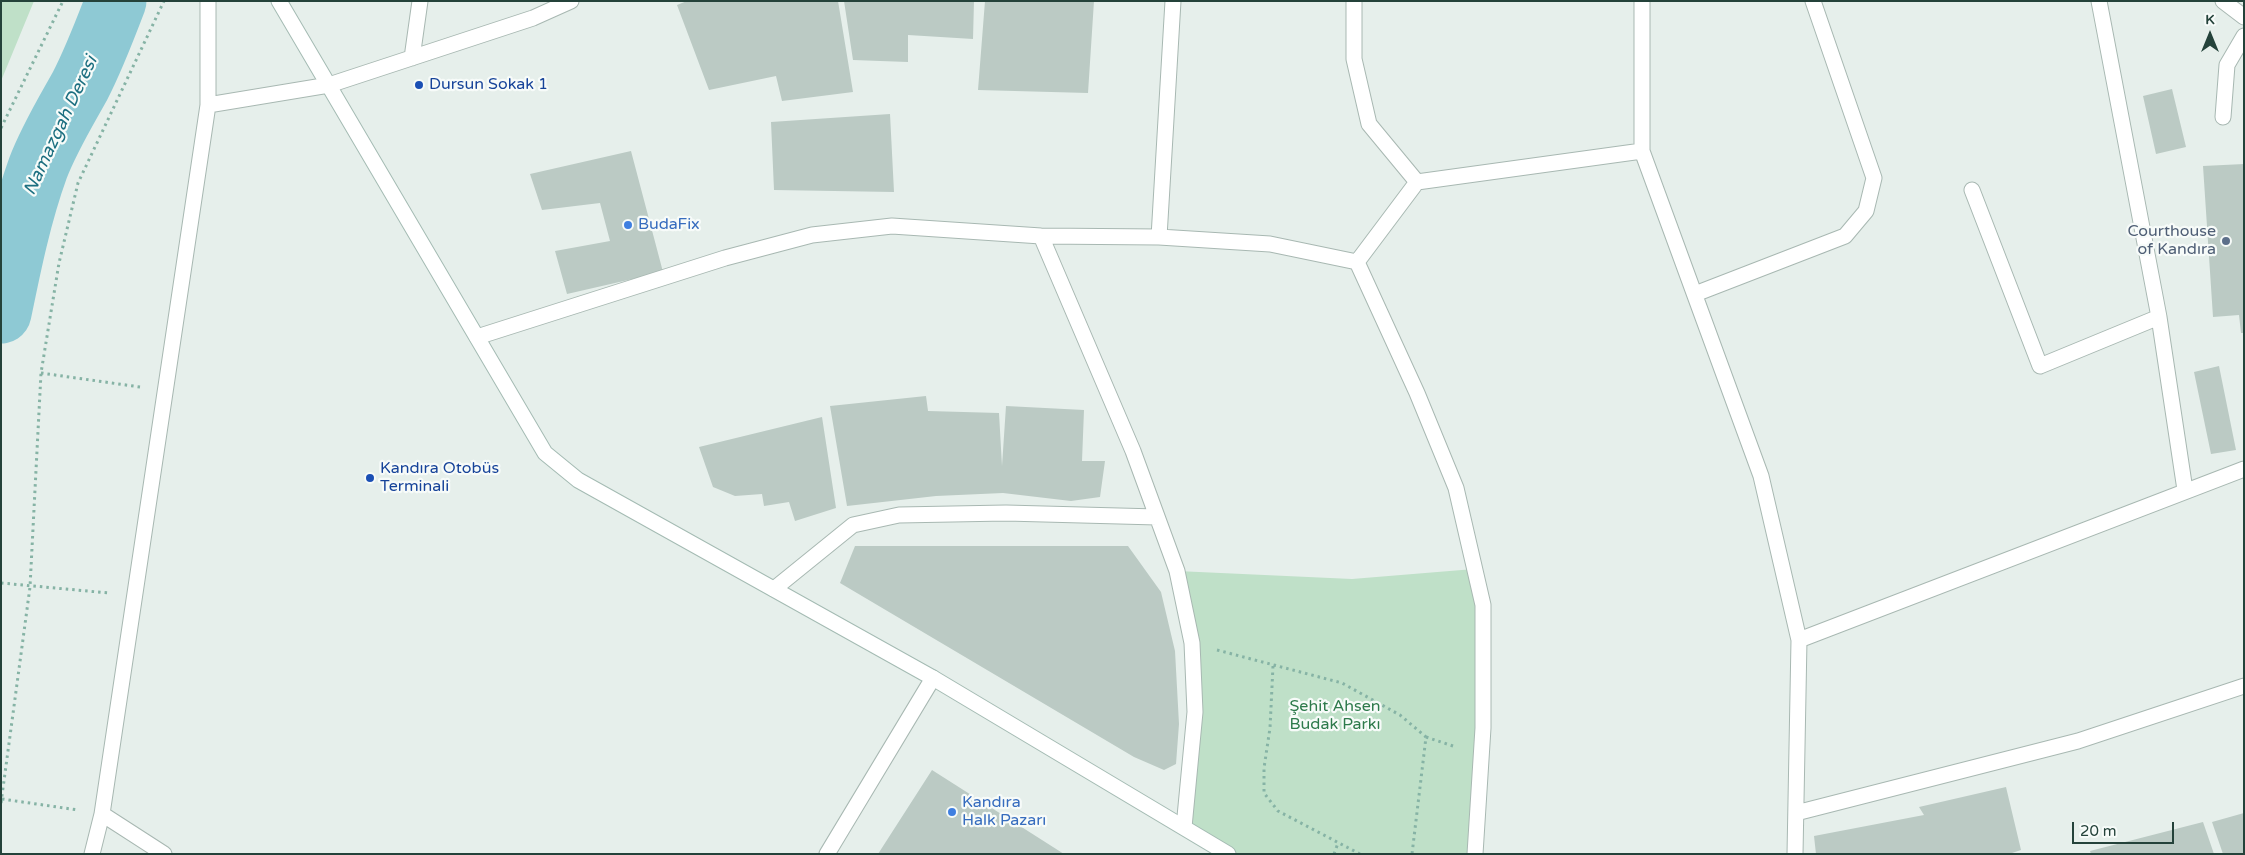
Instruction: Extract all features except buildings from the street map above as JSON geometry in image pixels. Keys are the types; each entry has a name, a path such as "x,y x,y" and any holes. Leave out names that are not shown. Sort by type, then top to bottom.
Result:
{"street":[{"path":"92,854 102,814 208,105 208,1"},
{"path":"279,1 545,453 578,480 933,678 1228,854"},
{"path":"412,58 420,1"},
{"path":"208,105 329,86 534,18 571,1"},
{"path":"1159,237 1173,1"},
{"path":"1354,1 1354,59 1370,124 1417,182"},
{"path":"1642,1 1642,152 1761,476 1799,640 1796,854"},
{"path":"1695,294 1845,236 1866,211 1874,178 1813,1"},
{"path":"2099,1 2158,317 2185,490"},
{"path":"2223,1 2244,17"},
{"path":"2223,117 2227,65 2244,36"},
{"path":"1356,262 1417,182 1642,152"},
{"path":"1972,190 2040,366 2158,317"},
{"path":"477,337 725,258 812,234 892,226 1041,236 1159,237 1270,244 1356,262"},
{"path":"1041,236 1133,451 1178,571 1192,643 1195,712 1184,827"},
{"path":"1356,262 1417,393 1456,488 1483,605 1481,756 1475,854"},
{"path":"1799,640 2185,490 2244,469"},
{"path":"774,589 853,525 898,515 1006,513 1157,517"},
{"path":"827,854 933,678"},
{"path":"1796,813 2078,741 2244,686"},
{"path":"102,814 164,854"}],"path":[{"path":"1,128 63,1"},
{"path":"1,803 30,587 41,373 59,263 78,183 164,1"},
{"path":"41,373 164,391"},
{"path":"1,583 134,595"},
{"path":"1192,643 1342,683 1400,715 1426,737 1481,756"},
{"path":"1274,666 1270,728 1264,768 1264,793 1278,811 1360,854"},
{"path":"1412,854 1426,737"},
{"path":"2,799 102,814"},
{"path":"1334,854 1338,843"}],"green space":[{"path":"1,1 34,1 1,81"},
{"name":"Şehit Ahsen Budak Parkı","path":"1474,569 1483,605 1475,854 1228,854 1184,827 1195,712 1177,571 1352,579"}],"waterway":[{"name":"Namazgah Deresi","path":"1,313 21,222 42,157 90,65 116,1"}],"place":[{"name":"Dursun Sokak 1","path":"419,85"},
{"name":"BudaFix","path":"628,225"},
{"name":"Courthouse of Kandıra","path":"2226,241"},
{"name":"Kandıra Otobüs Terminali","path":"370,478"},
{"name":"Kandıra Halk Pazarı","path":"952,812"}]}
